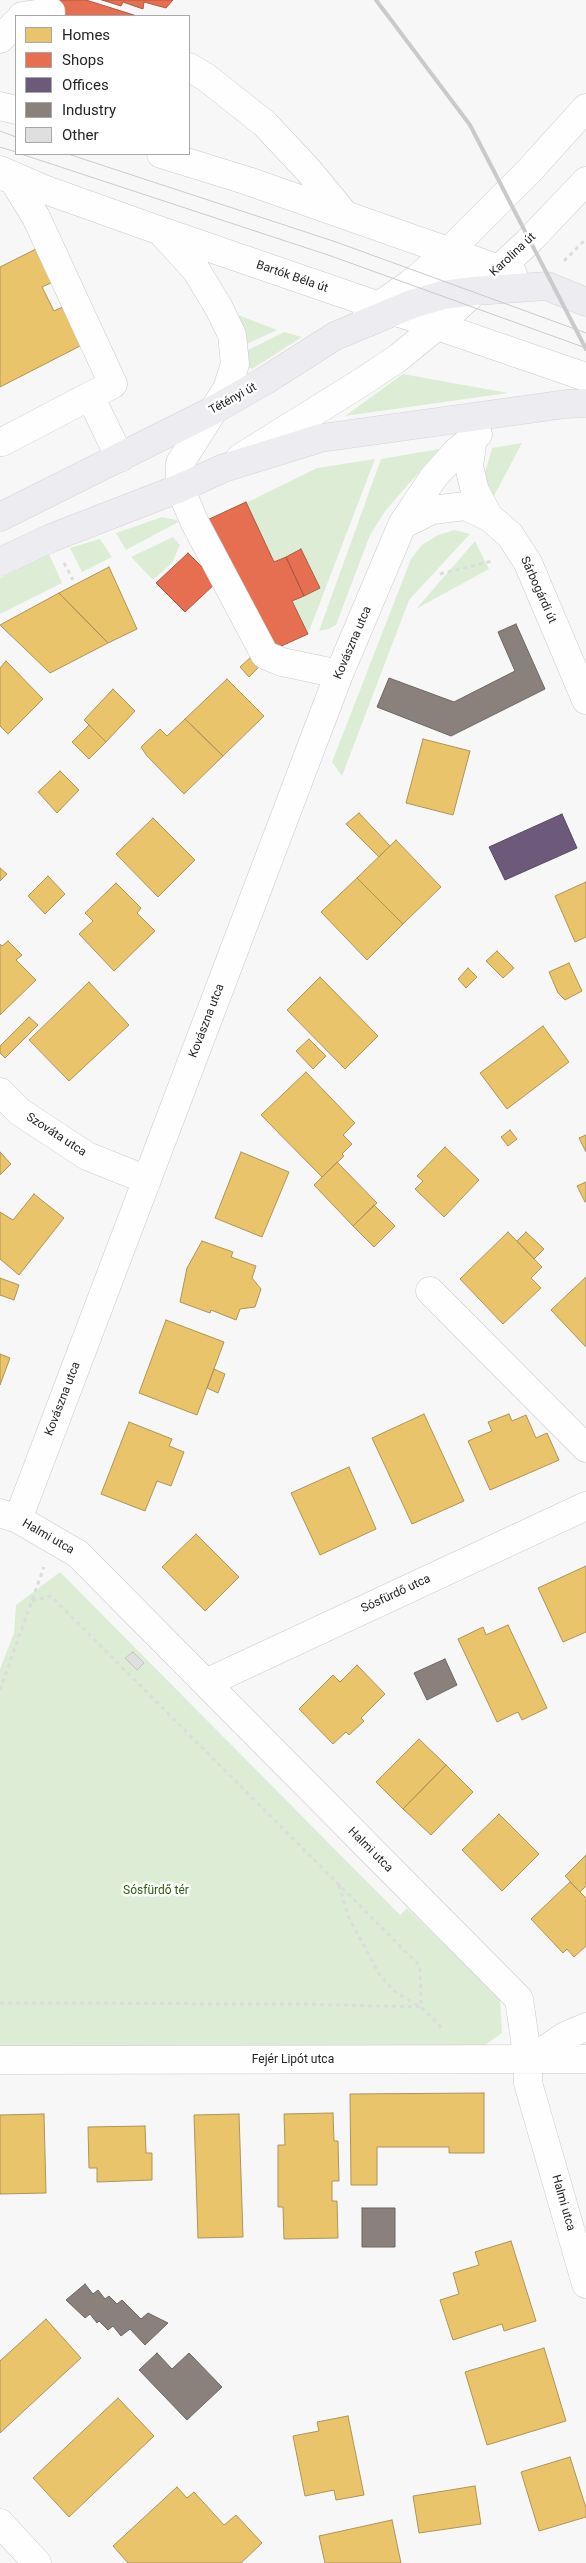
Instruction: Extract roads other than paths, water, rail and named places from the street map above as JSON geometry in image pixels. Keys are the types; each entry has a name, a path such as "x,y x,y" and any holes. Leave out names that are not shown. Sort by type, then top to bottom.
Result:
{"main road":[{"path":"474,291 547,286 586,302"},
{"name":"Tétényi út","path":"0,516 210,412 266,380 392,302 474,291"},
{"path":"0,562 51,538 180,488 224,468 321,438 356,431 502,414 566,404 586,404"}],"street":[{"path":"29,15 51,12"},
{"path":"0,40 15,24"},
{"path":"190,68 207,78 264,124 309,171 346,217"},
{"path":"0,106 15,110"},
{"path":"586,108 529,171 448,252 392,302 437,326 586,377"},
{"path":"164,155 547,286"},
{"path":"2,442 113,384 36,217 3,178"},
{"name":"Bartók Béla út","path":"3,178 46,190 320,287 364,293 392,302 498,269"},
{"name":"Karolina út","path":"437,326 586,182"},
{"path":"161,232 196,270 232,335 235,364 227,388 210,412 180,463 180,488 194,521 265,655 282,662 340,674"},
{"path":"224,468 398,358 437,326"},
{"path":"90,396 120,458"},
{"path":"472,438 502,414"},
{"name":"Sárbogárdi út","path":"472,438 469,466 475,491 489,517 510,535 528,563 586,700"},
{"name":"Kovászna utca","path":"9,1516 147,1180 340,674 402,525 433,478 456,452 472,438"},
{"path":"402,525 432,510 466,506 489,517"},
{"name":"Szováta utca","path":"0,1092 20,1112 87,1156 147,1180"},
{"path":"430,1291 586,1448"},
{"name":"Sósfürdő utca","path":"206,1683 586,1506"},
{"name":"Halmi utca","path":"9,1516 53,1538 78,1554 519,1999 528,2061 528,2083 586,2284"},
{"path":"528,2061 565,2036 586,2027"},
{"name":"Fejér Lipót utca","path":"0,2060 528,2061 586,2059"},
{"path":"0,2523 37,2563"}],"tram line":[{"path":"0,131 15,137"},
{"path":"0,147 15,152"},
{"path":"24,155 331,256 586,348"},
{"path":"71,155 336,242 586,333"}],"railway":[{"path":"376,0 470,125 586,349"}],"park label":[{"name":"Sósfürdő tér","path":"156,1891"}]}
